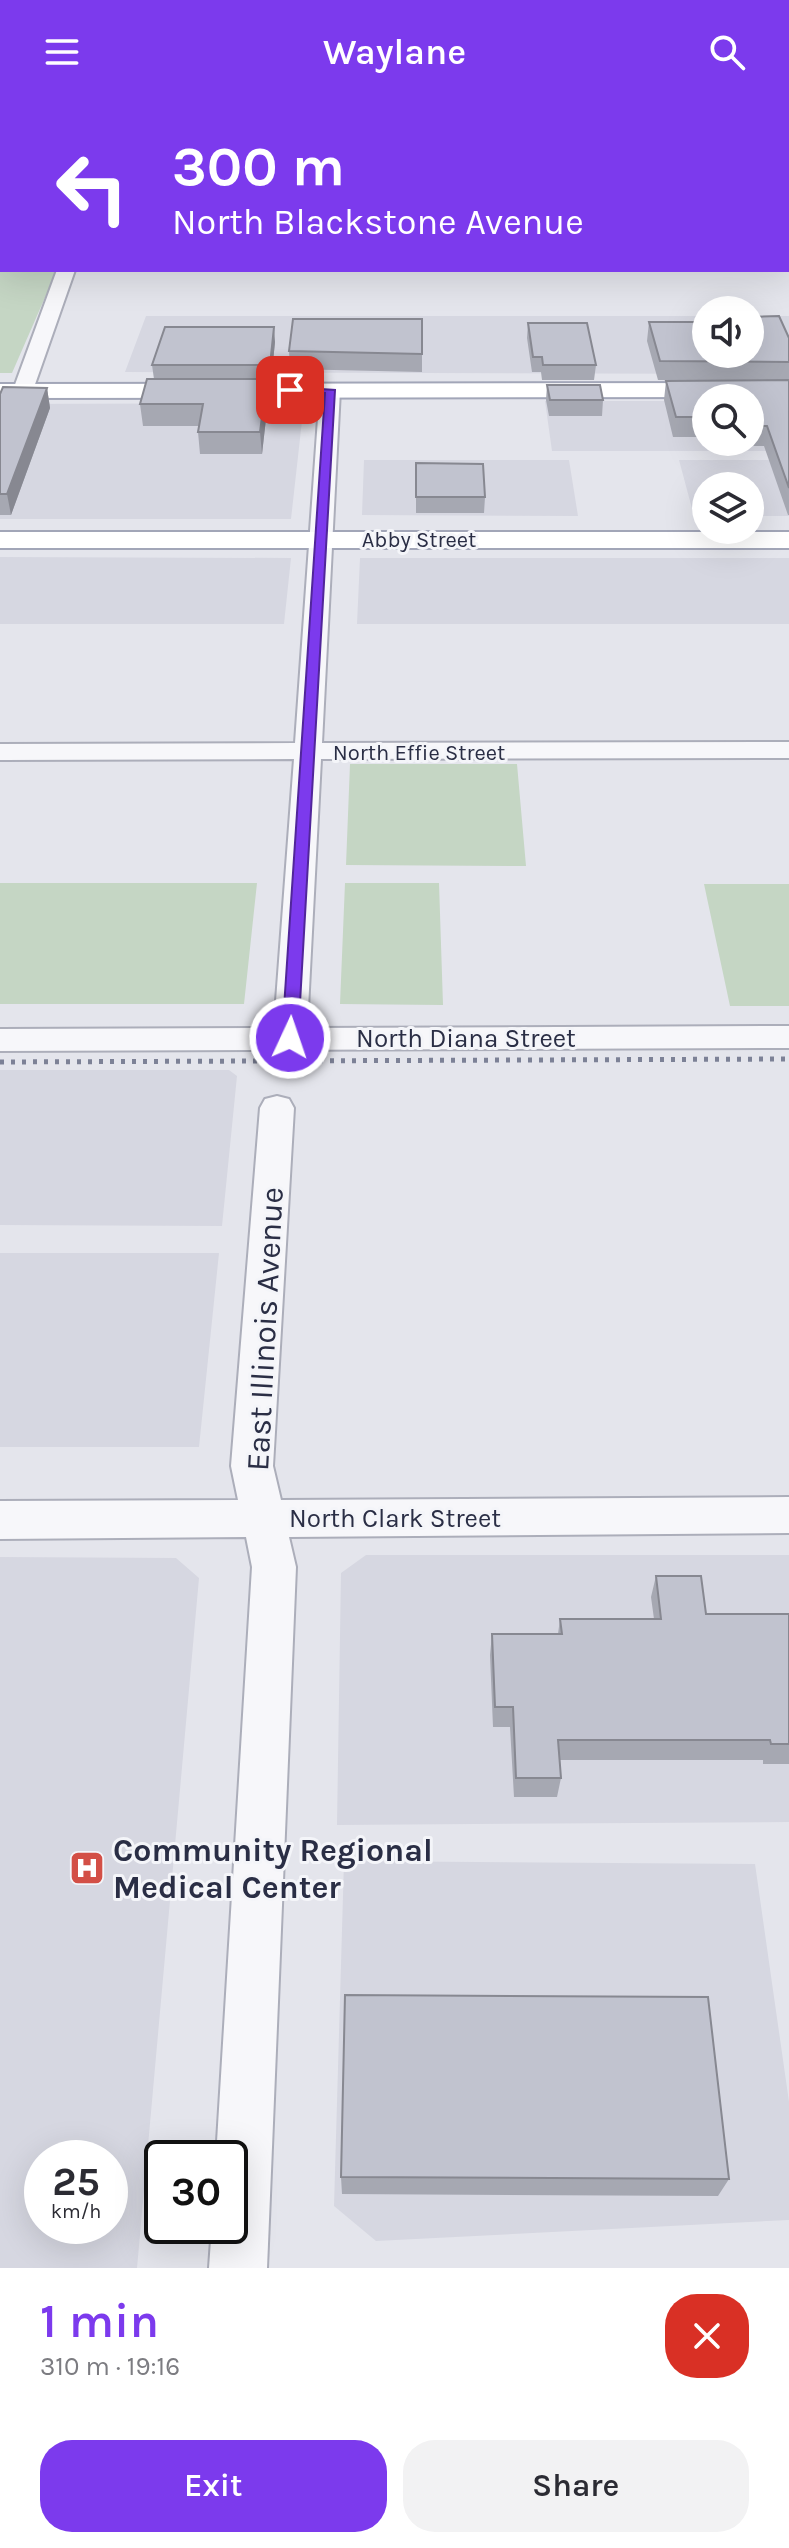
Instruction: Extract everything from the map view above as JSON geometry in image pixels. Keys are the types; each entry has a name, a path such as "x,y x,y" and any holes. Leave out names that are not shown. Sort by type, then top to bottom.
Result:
{"main road":[{"path":"12,390 789,390"},
{"name":"Abby Street","path":"0,540 789,540"}],"street":[{"path":"12,390 65,272"},
{"path":"290,1038 330,390"},
{"name":"North Effie Street","path":"0,752 789,750"},
{"name":"North Diana Street","path":"0,1040 789,1037"},
{"name":"East Illinois Avenue","path":"238,2268 274,1567 252,1466 277,1108"},
{"name":"North Clark Street","path":"0,1520 789,1515"}],"shaded area":[{"path":"146,316 692,316 692,368 764,368 764,316 789,316 789,374 125,372"},
{"path":"545,401 692,401 692,451 552,451"},
{"path":"304,403 291,519 0,519 0,404"},
{"path":"764,445 789,451 764,451"},
{"path":"364,460 569,460 578,516 362,515"},
{"path":"679,460 789,460 789,516 764,516 764,472 692,472 692,509"},
{"path":"0,557 291,558 284,624 0,624"},
{"path":"360,558 789,558 789,624 357,624"},
{"path":"0,1070 229,1070 237,1076 222,1226 0,1225"},
{"path":"0,1253 219,1253 199,1447 0,1447"},
{"path":"366,1555 789,1555 789,1822 337,1825 341,1573"},
{"name":"Community Regional Medical Center","path":"0,1557 176,1558 199,1578 149,2140 144,2140 144,2190 137,2268 0,2268"},
{"path":"344,1861 755,1864 789,2102 789,2220 376,2241 334,2206"}],"green space":[{"path":"0,272 56,272 12,373 0,373"},
{"path":"350,764 517,764 526,866 346,865"},
{"path":"0,883 257,883 244,1004 0,1004"},
{"path":"345,883 439,883 443,1005 340,1004"},
{"path":"704,884 789,884 789,1006 730,1006"}],"building":[{"path":"779,316 789,338 789,362 764,362 764,317"},
{"path":"293,319 422,319 422,354 289,351"},
{"path":"649,322 692,322 692,361 660,361"},
{"path":"528,323 587,323 596,365 543,365 542,357 533,357"},
{"path":"165,327 274,327 270,365 152,365"},
{"path":"147,379 267,379 260,432 198,432 203,404 140,404"},
{"path":"789,380 789,488 767,426 764,426 764,384 692,384 692,417 676,417 666,381"},
{"path":"547,385 600,385 603,400 550,400"},
{"path":"3,387 47,388 7,494 0,494 0,394"},
{"path":"416,463 483,464 485,497 416,497"},
{"path":"656,1576 701,1576 706,1614 789,1614 789,1744 771,1744 770,1740 558,1740 561,1778 516,1778 513,1707 495,1707 492,1634 562,1634 560,1619 661,1619"},
{"path":"345,1995 708,1997 729,2179 341,2177"}],"railway":[{"path":"0,1062 789,1059"}],"place":[{"name":"Community Regional Medical Center","path":"87,1868"}],"route":[{"path":"290,390 330,390 290,1038"}]}
